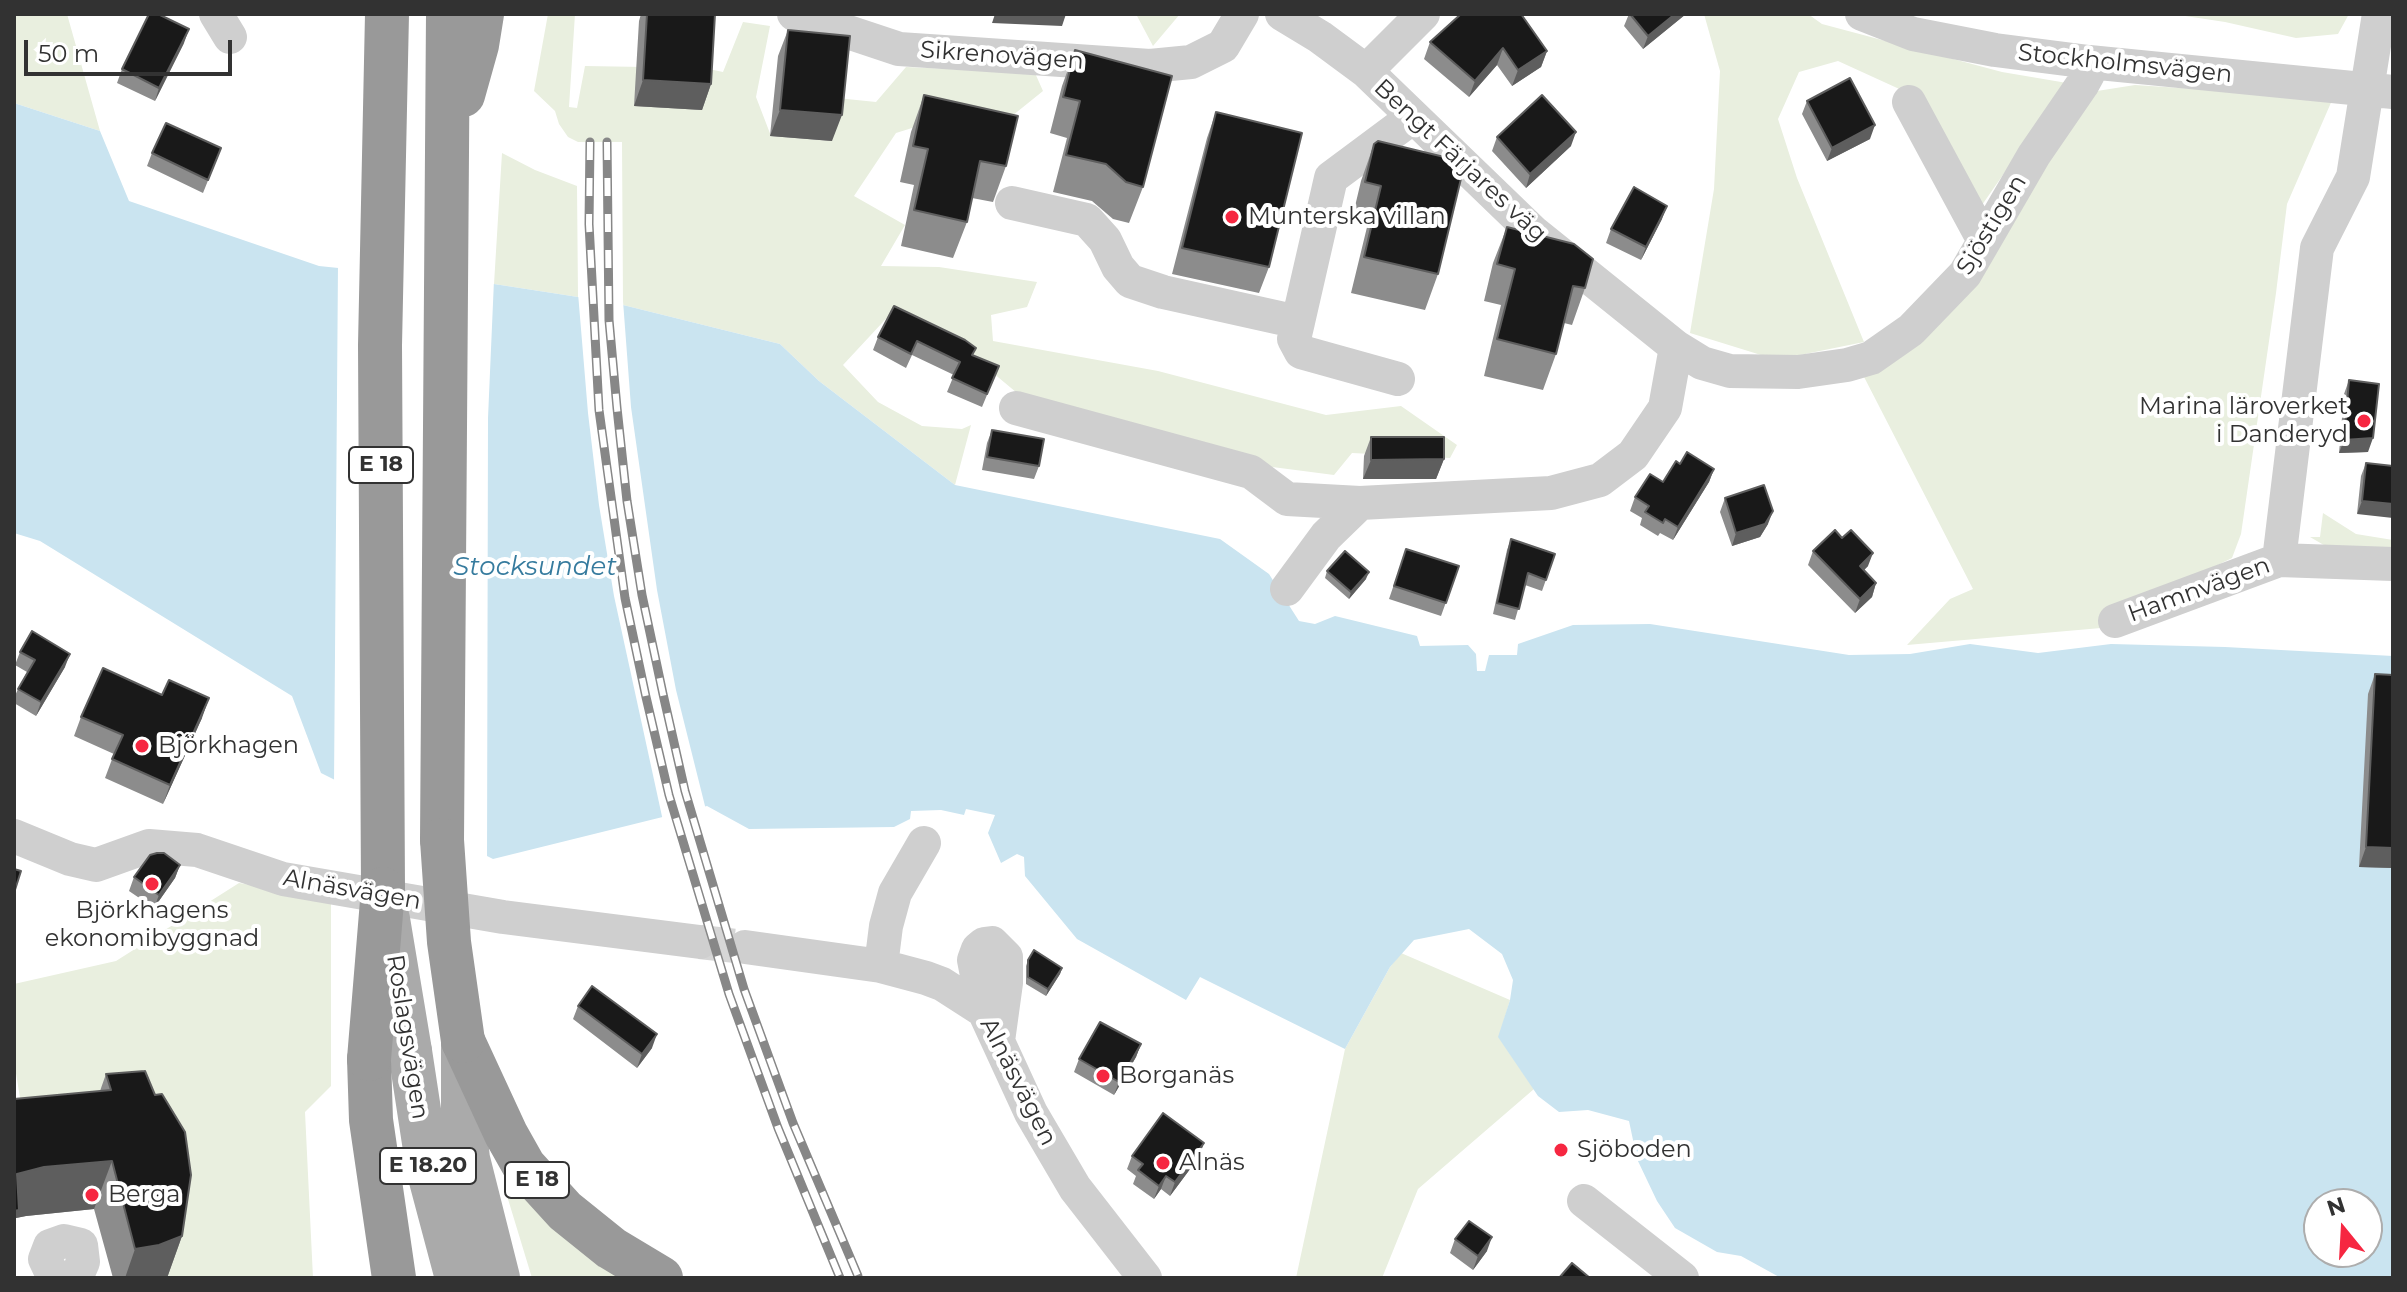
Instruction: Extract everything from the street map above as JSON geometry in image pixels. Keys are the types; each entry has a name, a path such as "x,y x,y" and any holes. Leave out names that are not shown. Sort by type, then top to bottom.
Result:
{"highway":[{"name":"E 18","path":"386,23 380,345 383,889 390,1055 371,1120 394,1278"},
{"name":"E 18","path":"464,29 448,147 442,840 449,942 463,1041 524,1166 565,1211 611,1248 661,1278"}],"main road":[{"name":"Roslagsvägen","path":"463,1041 463,1113 468,1159 498,1278"},
{"name":"Roslagsvägen","path":"390,1055 428,1169 457,1278"}],"street":[{"name":"Sikrenovägen","path":"794,14 899,49 1150,66 1191,62 1223,46 1242,14"},
{"name":"Bengt Färjares väg","path":"1282,14 1366,71 1533,232 1676,347"},
{"path":"1366,71 1423,14"},
{"name":"Stockholmsvägen","path":"1862,14 1913,34 1995,50 2380,90"},
{"name":"Hamnvägen","path":"2115,621 2279,560 2317,248 2353,177 2380,90 2379,14"},
{"name":"Sjöstigen","path":"1676,347 1702,363 1730,371 1798,372 1871,358 1911,330 1965,274 2034,155 2082,85 2088,74 2089,62"},
{"path":"1909,102 1984,241"},
{"path":"1398,379 1301,352 1294,339 1308,308 1331,178 1413,117"},
{"path":"1012,203 1087,220 1105,240 1118,267 1130,281 1163,292 1308,308"},
{"path":"1016,408 1251,472 1287,499 1360,503 1551,493 1600,480 1633,455 1665,408 1676,347"},
{"path":"1287,589 1326,536 1360,503"},
{"path":"2279,560 2393,564"},
{"name":"Alnäsvägen","path":"14,836 70,859 96,865 149,846 197,850 283,879 503,917 700,942"},
{"path":"881,966 886,926 895,893 924,843"},
{"name":"Alnäsvägen","path":"745,947 881,966 942,984 991,1026 1031,1113 1075,1188 1145,1278"},
{"path":"1584,1201 1682,1278"},
{"path":"54,1278 45,1259 50,1246 64,1241 81,1245 83,1262 76,1278"}],"green space":[{"path":"14,14 67,14 100,131 14,103"},
{"path":"548,14 575,14 569,107 577,108 585,66 704,68 723,72 743,22 770,26 756,97 771,136 832,141 837,98 876,102 906,67 1035,73 1043,91 1012,116 941,119 896,133 854,196 905,225 881,266 939,267 1037,282 1027,307 991,315 993,341 1158,371 1326,415 1401,406 1457,445 1450,458 1352,453 1334,475 1257,465 1035,408 950,337 896,308 843,365 878,402 922,426 962,429 971,425 955,485 819,381 780,344 623,305 622,142 578,142 568,137 555,111 534,91"},
{"path":"1136,14 1180,14 1153,46"},
{"path":"1704,14 1808,14 1822,24 2002,72 2067,83 1975,215 1919,98 1838,61 1799,72 1778,119 1797,178 1864,342 1800,355 1761,355 1690,333 1714,189 1720,71"},
{"path":"2172,14 2349,14 2338,34 2296,38"},
{"path":"2135,85 2333,98 2287,204 2241,534 2232,558 2114,616 2101,628 1907,645 1950,599 1973,589 1862,373 2033,181 2097,91"},
{"path":"502,153 577,186 578,297 494,284"},
{"path":"2323,513 2356,534 2393,540 2393,551 2329,548 2310,537 2320,537"},
{"path":"239,883 331,899 331,1086 305,1112 313,1278 165,1278 21,1104 14,1061 14,984 116,961"},
{"path":"1401,953 1510,1000 1499,1037 1534,1089 1418,1189 1382,1278 1296,1278 1345,1049 1390,967"},
{"path":"507,1177 632,1278 532,1278 504,1186"}],"water":[{"name":"Stocksundet","path":"14,103 100,131 129,201 319,266 494,284 578,297 623,305 780,344 819,381 955,485 1220,539 1269,574 1299,621 1315,624 1335,616 1417,636 1420,646 1468,645 1476,654 1477,671 1485,671 1489,655 1517,655 1518,644 1573,625 1650,624 1849,655 1910,654 1970,644 2038,653 2111,644 2393,656 2393,1278 1781,1278 1741,1256 1717,1252 1675,1228 1657,1201 1637,1159 1629,1121 1588,1110 1559,1112 1538,1096 1498,1037 1513,980 1502,954 1469,929 1414,940 1390,967 1345,1049 1200,977 1186,1000 1077,939 1025,876 1024,857 1017,854 1001,863 988,833 995,815 966,809 964,815 941,810 911,811 910,819 894,827 749,829 707,806 493,859 321,773 292,696 40,541 14,533"}],"pier":[{"path":"338,264 494,280 488,418 487,861 334,784"},
{"path":"578,293 623,301 631,407 657,590 676,690 706,810 663,821 614,596 599,505"}],"building":[{"path":"149,14 158,14 189,29 159,88 122,69"},
{"path":"647,14 715,14 711,84 643,80"},
{"path":"1461,14 1521,14 1547,51 1518,70 1503,48 1475,81 1430,42"},
{"path":"1630,14 1675,14 1648,36"},
{"path":"788,30 850,36 842,115 780,110"},
{"path":"1075,50 1172,76 1143,187 1126,182 1106,164 1066,155 1080,101 1063,97"},
{"path":"1850,78 1875,125 1832,148 1807,101"},
{"path":"924,95 1018,116 1006,166 980,161 967,222 914,210 928,149 913,146"},
{"path":"1542,95 1576,132 1530,174 1497,137"},
{"name":"Munterska villan","path":"1216,112 1302,133 1269,267 1182,248"},
{"path":"166,123 221,148 208,180 152,153"},
{"path":"1378,141 1465,162 1438,274 1364,257 1381,186 1365,182 1374,144"},
{"path":"1634,187 1667,206 1646,247 1611,229"},
{"path":"1507,227 1574,244 1593,259 1585,288 1573,286 1556,354 1497,339 1515,269 1497,264"},
{"path":"894,306 965,340 976,348 972,355 999,366 987,394 952,378 960,362 917,341 911,354 878,337"},
{"path":"2349,380 2379,384 2373,438 2344,440"},
{"path":"992,430 1044,439 1039,466 987,457"},
{"path":"1371,437 1444,437 1444,459 1371,460"},
{"path":"1687,452 1714,469 1678,527 1665,519 1663,523 1645,512 1649,506 1635,497 1650,474 1663,482 1676,461 1680,464"},
{"path":"2366,463 2393,466 2393,504 2362,501"},
{"path":"1764,485 1773,511 1765,524 1736,533 1725,498"},
{"path":"1835,530 1842,538 1851,530 1873,553 1860,566 1876,583 1860,599 1813,551"},
{"path":"1511,539 1555,554 1546,580 1528,573 1519,609 1497,603"},
{"path":"1406,549 1459,566 1446,603 1394,586"},
{"path":"1345,551 1369,572 1351,592 1327,571"},
{"path":"32,631 70,654 41,702 18,689 35,660 20,652"},
{"name":"Björkhagen","path":"103,668 162,695 169,680 209,698 170,785 112,759 123,735 81,717"},
{"path":"2375,674 2393,675 2393,848 2366,847"},
{"path":"164,853 180,865 159,895 134,877 150,855"},
{"path":"14,869 21,871 14,893"},
{"path":"1034,950 1062,968 1048,989 1028,977 1028,960"},
{"path":"592,986 657,1034 642,1054 578,1006"},
{"path":"1100,1022 1141,1044 1119,1082 1079,1059"},
{"path":"145,1071 155,1095 162,1094 185,1132 191,1175 182,1236 159,1245 135,1249 112,1161 44,1167 17,1174 19,1210 14,1211 14,1099 111,1090 106,1074"},
{"name":"Alnäs","path":"1163,1113 1204,1143 1175,1182 1166,1176 1159,1186 1138,1170 1143,1164 1132,1156"},
{"path":"1469,1221 1492,1237 1478,1256 1455,1239"},
{"path":"1572,1263 1590,1278 1559,1278"}],"tunnel":[{"path":"700,942 745,947"}],"railway":[{"path":"590,142 589,224 599,410 625,598 646,697 669,795 729,994 778,1128 840,1278"},
{"path":"607,142 609,320 617,408 627,501 642,595 663,694 685,791 744,989 793,1123 858,1276"}],"place":[{"name":"Munterska villan","path":"1232,217"},
{"name":"Marina läroverket i Danderyd","path":"2364,421"},
{"name":"Björkhagen","path":"142,746"},
{"name":"Björkhagens ekonomibyggnad","path":"152,884"},
{"name":"Borganäs","path":"1103,1076"},
{"name":"Sjöboden","path":"1561,1150"},
{"name":"Alnäs","path":"1163,1163"},
{"name":"Berga","path":"92,1195"}]}
